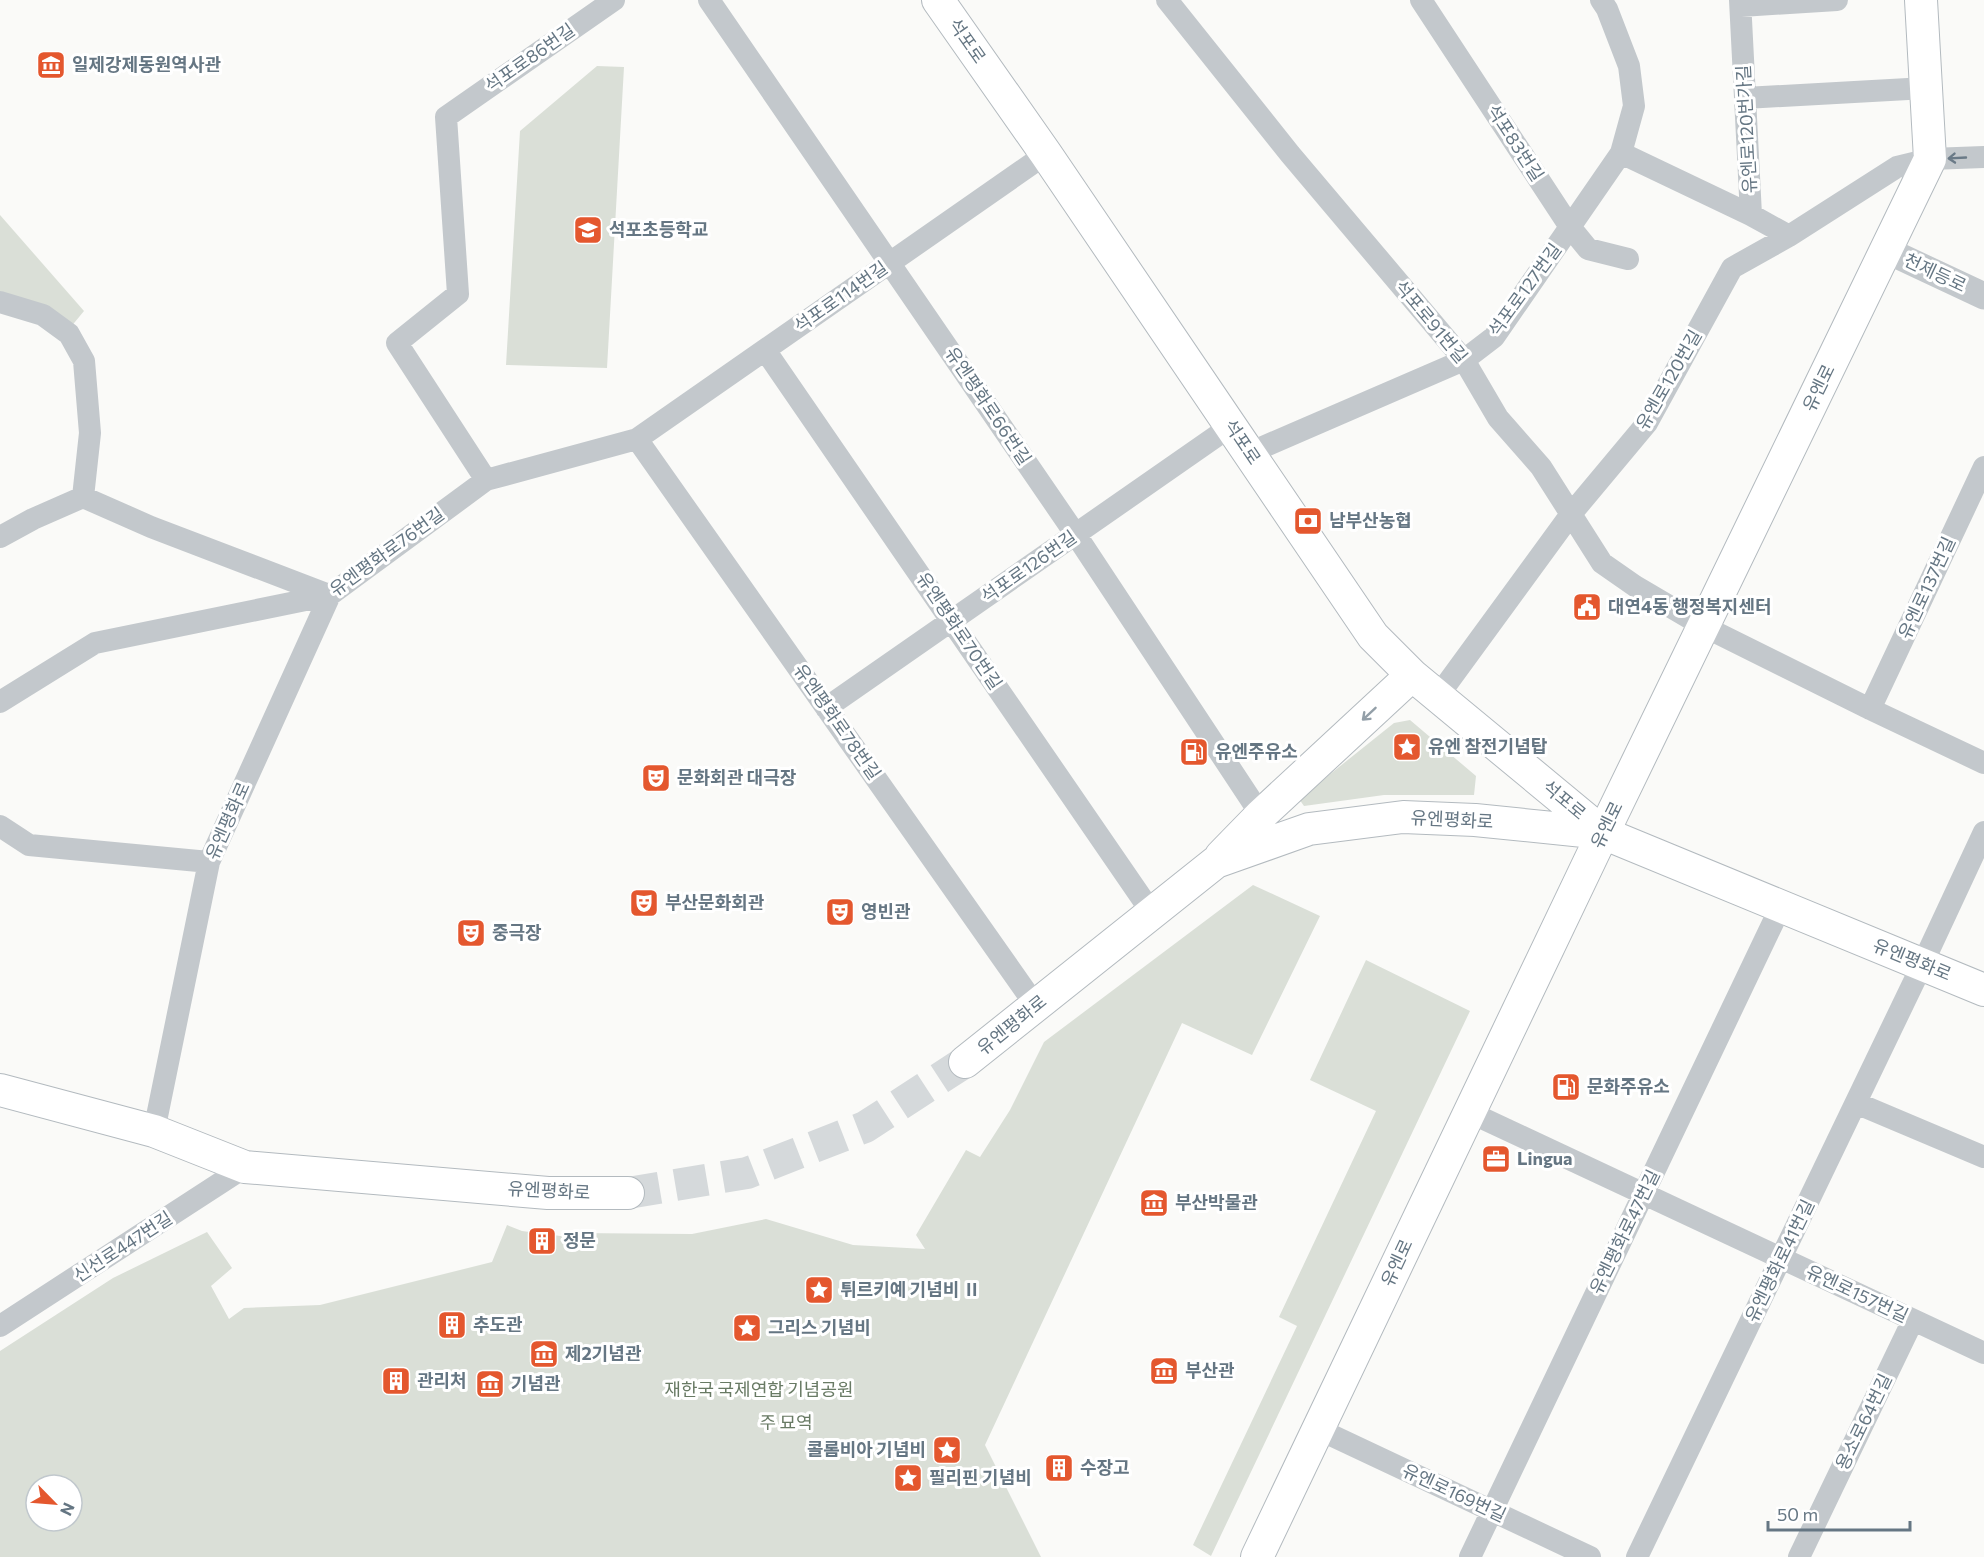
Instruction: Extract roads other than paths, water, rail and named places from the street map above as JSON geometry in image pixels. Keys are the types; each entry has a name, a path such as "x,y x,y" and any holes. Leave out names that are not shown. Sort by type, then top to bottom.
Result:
{"main road":[{"name":"석포로","path":"939,0 1373,636 1412,675 1603,833"},
{"name":"유엔로","path":"1257,1557 1603,833 1930,159 1921,0"},
{"path":"1216,862 1261,815 1412,675"},
{"name":"유엔평화로","path":"965,1062 1216,862 1309,829 1403,817 1475,820 1603,833 1984,990"},
{"name":"유엔평화로","path":"0,1090 154,1131 245,1167 548,1193 628,1193"}],"street":[{"name":"석포로86번길","path":"486,480 396,343 459,294 446,117 614,0"},
{"name":"유엔평화로66번길","path":"709,0 1076,535 1261,815"},
{"name":"석포로91번길","path":"1167,0 1290,154 1464,360 1497,418 1541,467 1602,563 1635,586 1703,626"},
{"name":"석포83번길","path":"1421,0 1570,227 1587,249 1629,259"},
{"name":"석포로127번길","path":"1249,453 1464,360 1494,337 1621,153 1634,106 1629,66 1607,9 1601,0"},
{"path":"1741,3 1837,0"},
{"name":"유엔로120번가길","path":"1741,3 1751,214 1789,236"},
{"path":"1745,98 1926,88"},
{"path":"1621,153 1751,214"},
{"name":"석포로114번길","path":"637,439 1046,154"},
{"name":"유엔로120번길","path":"1437,696 1571,514 1647,423 1732,268 1789,236 1897,167 1930,159 1984,157"},
{"name":"천제등로","path":"1886,250 1984,296"},
{"path":"0,302 43,315 69,334 84,361 90,433 83,497"},
{"name":"유엔평화로70번길","path":"765,350 1152,914"},
{"name":"석포로126번길","path":"826,708 1231,426"},
{"name":"유엔평화로76번길","path":"0,702 95,643 330,596 486,480 637,439"},
{"name":"유엔평화로78번길","path":"637,439 1036,1006"},
{"name":"유엔로137번길","path":"1870,709 1984,466"},
{"path":"0,537 33,519 83,497 151,527 330,596"},
{"name":"유엔평화로","path":"154,1131 209,862 330,596"},
{"path":"1703,626 1984,763"},
{"path":"0,826 29,845 209,862"},
{"name":"유엔평화로41번길","path":"1637,1557 1984,832"},
{"name":"유엔평화로47번길","path":"1470,1557 1781,906"},
{"path":"1856,1103 1984,1157"},
{"name":"유엔로157번길","path":"1469,1112 1984,1353"},
{"name":"신선로447번길","path":"0,1326 245,1167"},
{"name":"용소로64번길","path":"1799,1557 1913,1320"},
{"name":"유엔로169번길","path":"1318,1429 1590,1557"}],"tunnel":[{"path":"628,1193 747,1173 865,1127 965,1062"}],"place":[{"name":"일제강제동원역사관","path":"51,65"},
{"name":"석포초등학교","path":"588,230"},
{"name":"남부산농협","path":"1308,521"},
{"name":"대연4동 행정복지센터","path":"1587,607"},
{"name":"유엔 참전기념탑","path":"1407,747"},
{"name":"유엔주유소","path":"1194,752"},
{"name":"문화회관 대극장","path":"656,778"},
{"name":"부산문화회관","path":"644,903"},
{"name":"영빈관","path":"840,912"},
{"name":"중극장","path":"471,933"},
{"name":"문화주유소","path":"1566,1087"},
{"name":"Lingua","path":"1496,1159"},
{"name":"부산박물관","path":"1154,1203"},
{"name":"정문","path":"542,1241"},
{"name":"튀르키예 기념비 Ⅱ","path":"819,1290"},
{"name":"추도관","path":"452,1325"},
{"name":"그리스 기념비","path":"747,1328"},
{"name":"제2기념관","path":"544,1354"},
{"name":"부산관","path":"1164,1371"},
{"name":"관리처","path":"396,1381"},
{"name":"기념관","path":"490,1384"},
{"name":"콜롬비아 기념비","path":"947,1450"},
{"name":"수장고","path":"1059,1468"},
{"name":"필리핀 기념비","path":"908,1478"}],"park label":[{"name":"재한국 국제연합 기념공원","path":"759,1390"},
{"name":"주 묘역","path":"786,1423"}]}
